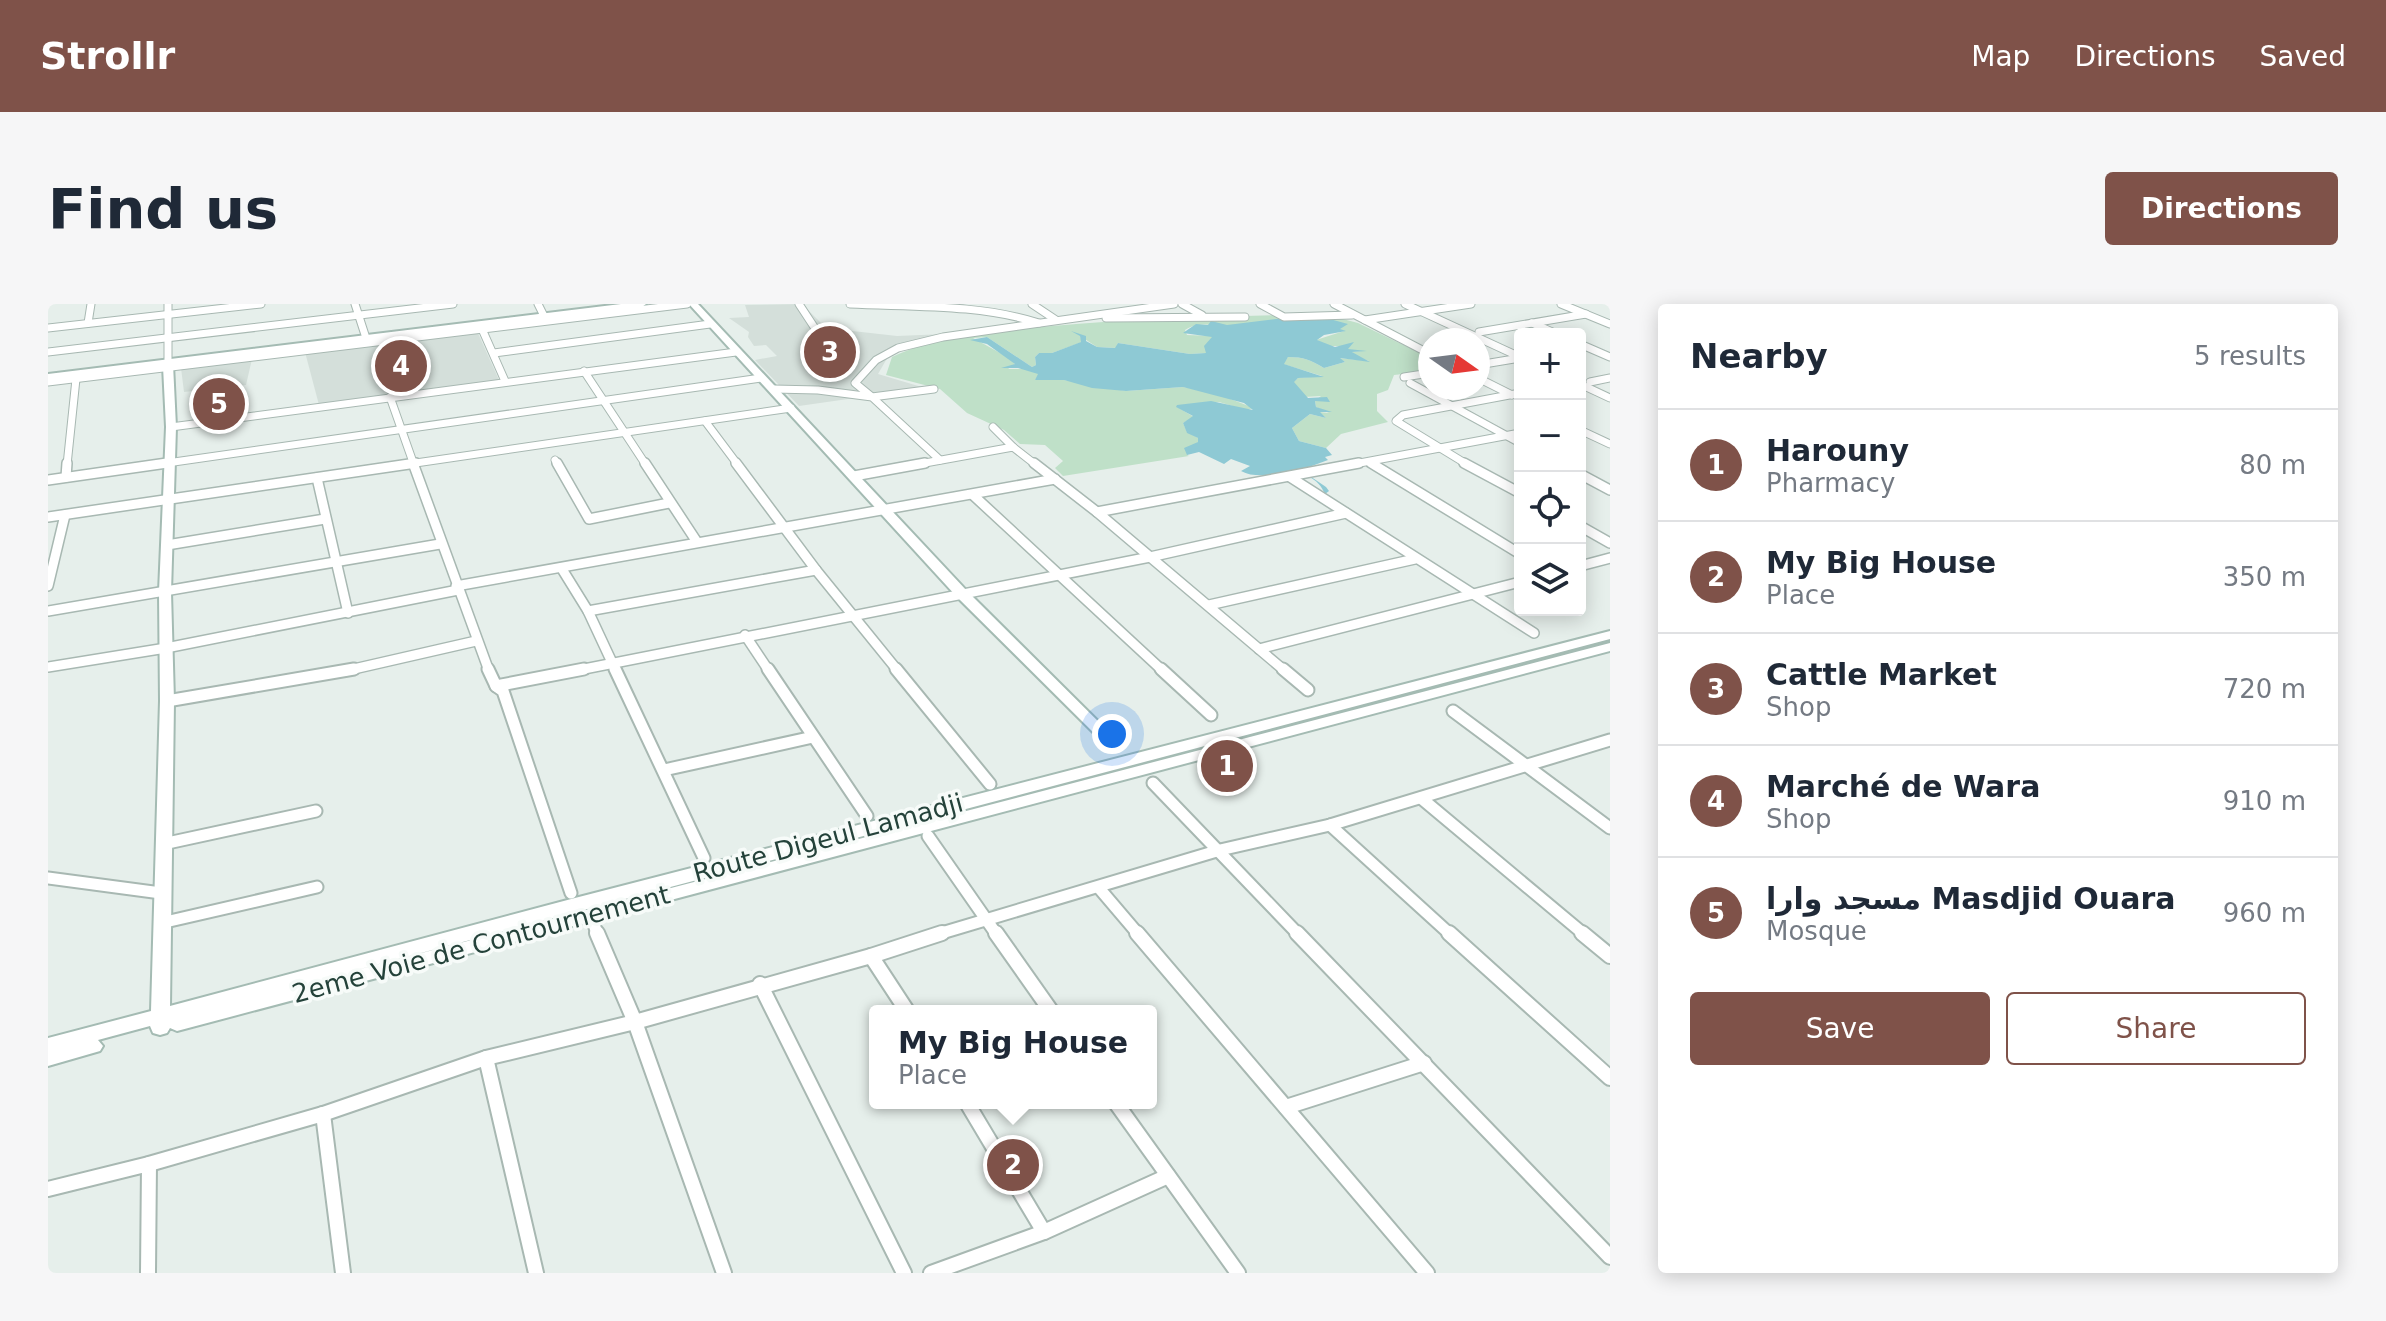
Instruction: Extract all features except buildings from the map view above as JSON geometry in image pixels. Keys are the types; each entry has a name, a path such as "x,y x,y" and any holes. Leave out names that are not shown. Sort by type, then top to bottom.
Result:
{"street":[{"path":"88,323 91,304"},
{"path":"160,1023 167,701 165,592 171,427 168,304"},
{"path":"48,328 261,304"},
{"path":"355,304 366,338"},
{"path":"48,352 453,304"},
{"path":"538,304 544,316"},
{"path":"48,380 76,379 366,338 642,304"},
{"path":"48,380 690,304 888,511 962,594 1115,746"},
{"path":"799,304 822,339"},
{"path":"850,304 1010,314 1044,324"},
{"path":"1032,304 1056,320"},
{"path":"1106,304 1118,311"},
{"path":"940,460 855,383 876,360 898,348 943,337 1174,304"},
{"path":"1182,304 1202,315"},
{"path":"1260,304 1284,317 1355,314"},
{"path":"1334,304 1418,348"},
{"path":"1405,304 1469,328"},
{"path":"1418,304 1514,355"},
{"path":"1365,320 1471,304"},
{"path":"1561,304 1610,324"},
{"path":"1490,330 1586,314"},
{"path":"1081,317 1245,317"},
{"path":"1531,323 1543,328"},
{"path":"494,353 710,324"},
{"path":"482,329 505,381"},
{"path":"1490,337 1514,347"},
{"path":"1586,347 1610,357"},
{"path":"171,427 736,352"},
{"path":"1490,363 1514,359"},
{"path":"584,371 697,542"},
{"path":"1418,377 1407,380 1418,387"},
{"path":"48,480 761,378"},
{"path":"1590,382 1610,378"},
{"path":"66,477 76,379"},
{"path":"1586,380 1610,391"},
{"path":"1490,384 1514,395"},
{"path":"1586,387 1610,398"},
{"path":"773,389 818,390 872,397 934,389"},
{"path":"1514,396 1403,415 1396,421 1438,449 1514,490"},
{"path":"390,397 476,641 496,686 503,691 571,893"},
{"path":"1440,400 1514,440"},
{"path":"48,517 791,408"},
{"path":"705,421 816,570 990,784"},
{"path":"993,427 1013,447 1097,512 1308,690"},
{"path":"1586,433 1610,444"},
{"path":"1097,512 1514,434"},
{"path":"854,476 1013,447"},
{"path":"555,460 589,519 669,503"},
{"path":"1369,462 1514,550"},
{"path":"1290,477 1534,633"},
{"path":"1586,477 1610,490"},
{"path":"317,478 348,613"},
{"path":"48,667 348,613 457,588 697,542 888,511 1055,479"},
{"path":"973,495 1062,574 1211,715"},
{"path":"496,686 1150,557 1346,513"},
{"path":"48,586 65,515"},
{"path":"167,545 325,519"},
{"path":"1586,529 1610,543"},
{"path":"48,611 440,544"},
{"path":"1586,564 1610,558"},
{"path":"1209,605 1415,559"},
{"path":"562,569 588,611 704,858"},
{"path":"588,611 816,570"},
{"path":"1259,649 1514,583"},
{"path":"745,635 867,816"},
{"name":"Route Digeul Lamadji","path":"48,1046 160,1023 575,904 1610,635"},
{"path":"167,701 330,674 476,641"},
{"name":"2eme Voie de Contournement","path":"48,1058 160,1023 1610,647"},
{"path":"1453,711 1610,828"},
{"path":"664,770 813,737"},
{"path":"48,1189 149,1164 323,1114 486,1058 635,1022 760,984 871,956 986,918 1099,888 1220,850 1330,825 1610,740"},
{"path":"1153,783 1610,1257"},
{"path":"1421,798 1610,956"},
{"path":"163,844 316,811"},
{"path":"1330,825 1610,1078"},
{"path":"928,836 1047,1005"},
{"path":"48,878 161,893"},
{"path":"161,923 317,887"},
{"path":"1099,888 1427,1273"},
{"path":"594,925 635,1022 724,1273"},
{"path":"871,956 903,1005"},
{"path":"760,984 904,1273"},
{"path":"486,1058 536,1273"},
{"path":"1286,1107 1424,1063"},
{"path":"971,1109 1044,1232"},
{"path":"1120,1109 1238,1273"},
{"path":"323,1114 343,1273"},
{"path":"148,1273 149,1164"},
{"path":"931,1273 1044,1232 1168,1176"}],"shaded area":[{"path":"802,304 826,328 897,336 945,334 889,355 878,374 925,388 799,406 755,360 777,356 766,345 754,346 748,337 749,332 729,318 749,317 745,305"},
{"path":"477,331 499,380 319,405 305,352"},
{"path":"252,359 246,385 184,392 181,368"}],"green space":[{"path":"1335,317 1358,323 1418,352 1418,372 1394,375 1388,390 1377,394 1377,411 1388,422 1341,434 1326,448 1299,441 1292,428 1310,414 1326,418 1319,412 1329,413 1316,407 1315,401 1321,396 1304,397 1293,382 1298,378 1322,376 1283,364 1288,357 1307,360 1324,368 1345,362 1338,358 1369,361 1354,356 1352,352 1361,351 1348,350 1348,346 1329,346 1316,340 1344,331 1339,329 1346,324 1290,321 1196,325 1185,330 1187,335 1213,336 1207,353 1190,354 1118,343 1116,348 1097,347 1080,336 1082,342 1052,353 1039,353 1035,357 1036,365 1032,367 987,337 973,338 1011,359 1015,364 1008,369 1027,369 1040,374 1035,380 1064,380 1126,391 1183,387 1212,392 1254,408 1246,410 1219,402 1177,407 1194,417 1183,423 1187,432 1199,441 1189,456 1063,476 1055,468 1063,461 1045,445 1020,444 1004,430 967,413 940,389 886,375 892,357 930,343 970,335 1110,322"}],"water":[{"path":"1326,318 1348,324 1340,329 1346,331 1324,335 1317,340 1335,347 1354,342 1348,349 1367,351 1352,352 1370,362 1340,358 1345,362 1324,368 1307,360 1288,357 1284,364 1324,377 1298,378 1294,382 1308,398 1327,397 1330,402 1315,401 1316,407 1332,412 1320,412 1326,418 1310,414 1292,428 1299,441 1326,448 1332,455 1325,457 1328,460 1301,470 1326,487 1329,491 1325,494 1318,483 1298,474 1251,474 1241,471 1250,466 1231,459 1224,464 1199,452 1187,455 1184,448 1198,442 1198,438 1187,433 1183,423 1193,416 1177,405 1211,401 1253,410 1244,403 1183,387 1126,391 1092,388 1064,380 1035,380 1038,374 1018,368 1001,368 1015,364 987,344 970,340 987,337 1032,367 1036,365 1035,357 1039,353 1052,353 1081,342 1080,336 1071,331 1086,336 1086,341 1097,347 1115,348 1118,343 1190,354 1206,353 1204,346 1212,337 1183,333 1196,324 1208,325 1211,321 1227,325 1276,319"}],"place":[{"name":"Cattle Market","path":"830,352"},
{"name":"Marché de Wara","path":"401,366"},
{"name":"مسجد وارا Masdjid Ouara","path":"219,404"},
{"name":"Harouny","path":"1227,766"},
{"name":"My Big House","path":"1013,1165"}]}
